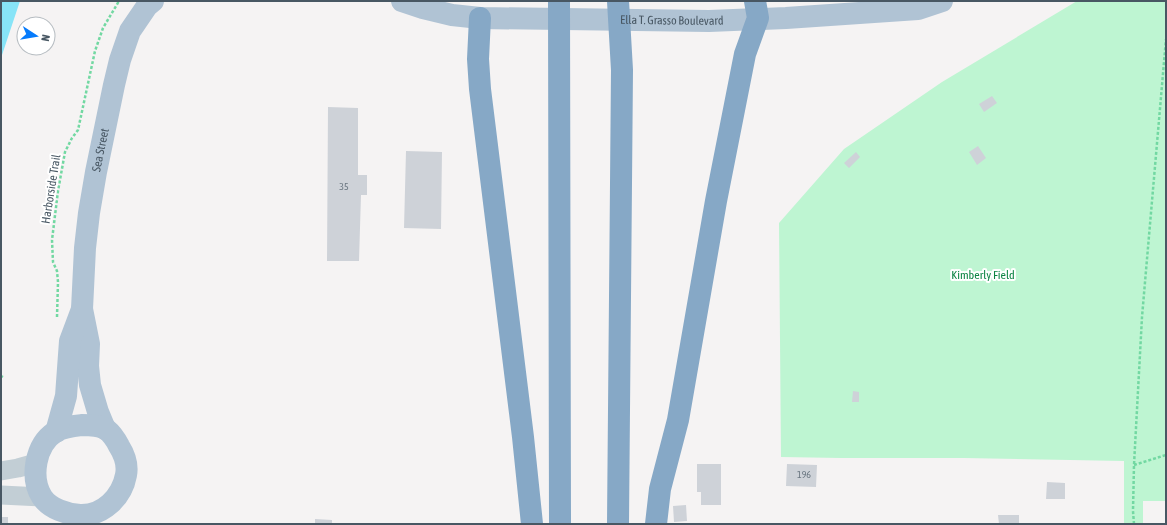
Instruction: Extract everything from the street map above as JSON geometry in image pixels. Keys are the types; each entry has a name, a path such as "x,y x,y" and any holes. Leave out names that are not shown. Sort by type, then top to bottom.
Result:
{"highway":[{"path":"559,1 560,524"},
{"path":"618,1 622,70 618,524"},
{"path":"656,524 660,490 678,420 716,201 744,62 757,10"},
{"path":"480,18 478,59 480,89 523,437 532,524"}],"main road":[{"name":"Sea Street","path":"105,429 90,385 88,366 89,344 82,309 85,248 96,172 120,60 130,31 152,1"},
{"name":"Ella T. Grasso Boulevard","path":"402,1 452,15 480,18 709,21 757,10 786,18 918,8 942,1"},
{"name":"Sea Street","path":"56,432 66,396 70,341 82,309"},
{"path":"82,425 105,429 115,439 124,455 126,474 120,492 107,507 91,519 82,515 47,509 36,482 36,463 41,448 56,432 70,426 82,425"}],"street":[{"path":"1,471 36,463"},
{"path":"1,495 47,509"}],"path":[{"name":"Harborside Trail","path":"57,318 58,277 53,262 52,240 58,191 65,152 78,130 95,51 103,28 119,1"},
{"path":"1134,524 1134,465 1142,317 1166,39"},
{"path":"1134,465 1166,455"}],"green space":[{"name":"Kimberly Field","path":"1077,1 1166,1 1166,501 1143,501 1143,524 1124,524 1124,461 781,457 779,223 844,149 942,82"}],"water":[{"path":"1,1 20,1 1,58"}],"building":[{"path":"992,96 997,103 984,112 979,104"},
{"path":"328,107 358,108 358,175 367,175 367,195 361,195 359,261 327,261"},
{"path":"978,146 986,158 977,165 969,152"},
{"path":"406,151 442,152 441,229 404,228"},
{"path":"856,152 860,157 849,168 844,163"},
{"path":"853,391 859,392 859,402 852,402"},
{"path":"697,464 721,464 721,505 701,505 701,492 697,492"},
{"path":"787,464 817,465 816,487 786,486"},
{"path":"1047,482 1065,483 1065,499 1046,499"},
{"path":"686,505 687,521 674,522 673,506"},
{"path":"998,515 1019,515 1019,524 999,524"},
{"path":"1,517 8,517 8,524 1,524"},
{"path":"315,519 332,520 332,524 315,524"}]}
